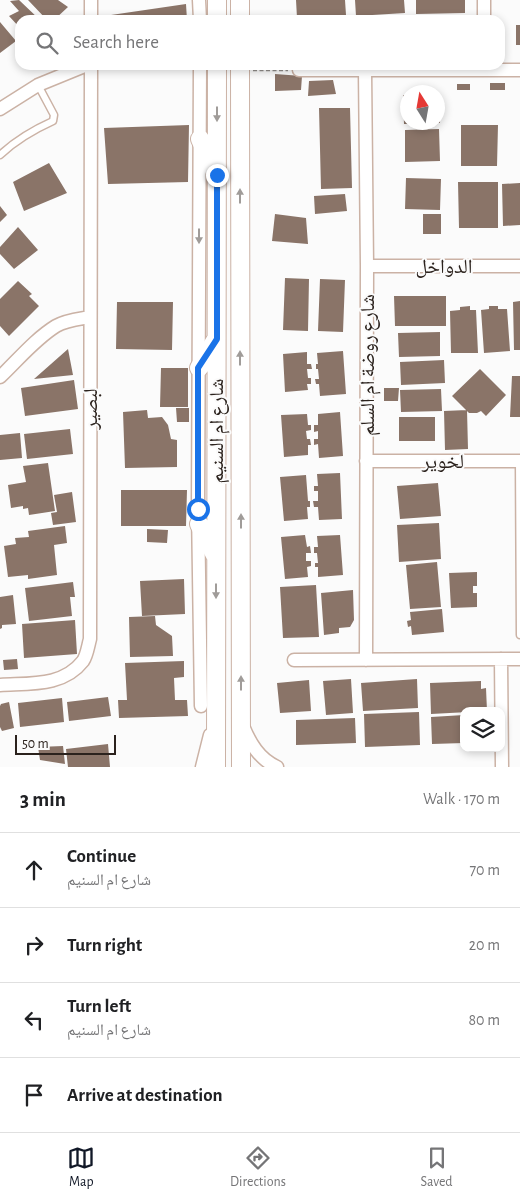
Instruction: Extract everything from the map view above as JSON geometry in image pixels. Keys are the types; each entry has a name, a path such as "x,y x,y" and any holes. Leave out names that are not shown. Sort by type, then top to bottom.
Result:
{"main road":[{"path":"217,0 217,15"},
{"path":"240,0 240,15"},
{"name":"شارع ام السنيم","path":"216,767 217,70"},
{"name":"شارع ام السنيم","path":"240,70 241,767"},
{"path":"200,138 217,175"},
{"path":"198,368 217,339"},
{"path":"199,524 216,556"}],"street":[{"path":"90,0 91,15"},
{"path":"200,0 200,15"},
{"path":"484,0 484,15"},
{"path":"505,69 520,70"},
{"path":"0,109 38,85 75,70"},
{"name":"لبصير","path":"0,685 52,681 70,674 84,660 90,639 91,70"},
{"name":"شارع ام السنيم","path":"200,70 198,368 201,706"},
{"path":"300,70 365,70"},
{"name":"شارع روضة ام السلم","path":"365,70 368,266 366,660"},
{"name":"الدواخل","path":"368,266 520,266"},
{"path":"0,377 42,336 57,325 74,319 90,317"},
{"name":"لخوير","path":"366,461 520,461"},
{"path":"501,659 502,767"},
{"path":"294,660 520,659"},
{"path":"202,767 216,716"},
{"path":"241,721 255,750 263,759 277,767"}],"lane":[{"path":"0,155 13,142 53,121 54,115 38,85"},
{"path":"520,461 520,635"}],"building":[{"path":"19,0 35,15 15,15 15,23 9,16 19,11 10,1"},
{"path":"28,0 58,0 68,7 59,15 42,15"},
{"path":"296,0 345,0 346,15 297,15"},
{"path":"355,0 404,0 405,13 356,15"},
{"path":"416,0 465,0 465,13 416,14"},
{"path":"186,4 187,15 111,15"},
{"path":"0,22 15,42 0,53"},
{"path":"516,25 520,25 520,45 516,45"},
{"path":"275,74 302,76 301,90 275,91"},
{"path":"333,80 336,94 308,96 309,81"},
{"path":"490,83 505,83 505,90 490,90"},
{"path":"457,84 470,84 470,90 457,90"},
{"path":"319,108 350,108 352,188 321,189"},
{"path":"189,125 188,182 108,184 104,128"},
{"path":"461,125 498,125 497,166 461,166"},
{"path":"405,130 439,130 440,161 405,162"},
{"path":"49,163 67,193 24,211 13,182"},
{"path":"406,178 441,179 440,210 405,209"},
{"path":"458,182 498,182 498,228 459,228"},
{"path":"520,183 520,225 503,226 502,184"},
{"path":"345,194 347,211 315,214 314,196"},
{"path":"0,206 7,215 0,222"},
{"path":"275,214 306,218 308,244 272,241"},
{"path":"423,214 441,214 441,234 423,234"},
{"path":"18,227 38,250 14,269 0,254 0,247"},
{"path":"285,278 309,279 308,331 283,330"},
{"path":"320,279 345,280 343,332 318,331"},
{"path":"18,281 32,294 29,296 39,306 9,336 0,326 0,299"},
{"path":"394,296 446,296 446,326 395,326"},
{"path":"520,301 520,350 514,350 513,302"},
{"path":"117,302 173,302 172,350 116,349"},
{"path":"470,306 470,310 476,310 478,353 451,353 450,311"},
{"path":"489,306 507,309 510,351 484,353 481,310 489,309"},
{"path":"440,332 440,356 399,357 398,333"},
{"path":"68,349 73,375 34,379"},
{"path":"343,351 346,394 320,396 319,384 316,384 315,379 319,379 318,369 316,369 316,364 318,364 317,353"},
{"path":"307,352 307,364 311,364 312,369 307,369 308,378 311,378 311,384 307,384 308,390 285,392 283,354"},
{"path":"444,360 445,383 401,385 400,362"},
{"path":"161,368 188,368 188,407 160,407"},
{"path":"480,369 506,395 486,416 481,411 469,413 452,396"},
{"path":"512,376 520,376 520,417 510,417"},
{"path":"74,380 78,409 25,416 21,388"},
{"path":"384,388 399,388 398,401 384,401"},
{"path":"441,389 442,411 401,412 400,390"},
{"path":"176,408 189,408 189,422 177,422"},
{"path":"147,410 148,418 162,417 168,425 171,439 177,440 177,467 125,468 123,412"},
{"path":"467,410 468,449 445,450 444,411"},
{"path":"340,412 343,456 319,458 318,444 314,445 314,439 318,439 318,431 314,432 314,425 318,425 318,414"},
{"path":"307,414 308,425 311,425 311,430 306,431 307,439 310,439 311,445 308,445 308,455 284,457 281,415"},
{"path":"399,417 435,417 435,441 399,441"},
{"path":"70,429 73,454 27,459 24,434"},
{"path":"20,433 22,458 0,460 0,435"},
{"path":"48,463 55,511 29,515 28,508 23,509 23,506 11,508 8,485 26,482 23,466"},
{"path":"340,473 342,519 319,520 318,507 314,507 313,501 318,501 318,491 314,491 314,486 318,486 317,474"},
{"path":"306,475 308,501 310,501 310,507 307,507 308,519 284,521 280,477"},
{"path":"438,483 441,516 400,519 397,486"},
{"path":"121,490 187,490 186,526 121,526"},
{"path":"72,492 76,522 53,525 51,513 57,512 54,495"},
{"path":"439,523 441,559 399,562 397,525"},
{"path":"65,526 67,543 54,545 57,575 28,579 28,575 8,577 4,546 16,544 15,538 29,537 28,531"},
{"path":"147,529 168,530 167,543 147,542"},
{"path":"305,535 307,547 310,546 311,553 306,553 306,561 311,561 311,566 307,567 308,577 285,579 281,537"},
{"path":"340,535 343,575 318,577 318,567 315,567 315,563 318,563 317,553 314,553 314,547 318,547 317,536"},
{"path":"437,562 441,607 410,609 406,565"},
{"path":"477,572 477,586 473,586 473,593 477,593 477,607 451,608 449,573"},
{"path":"184,579 185,614 142,616 140,581"},
{"path":"73,582 75,597 70,597 72,616 29,621 25,588"},
{"path":"316,585 319,637 283,638 280,587"},
{"path":"353,590 354,620 350,627 339,628 339,633 324,635 321,593"},
{"path":"13,595 16,624 2,625 0,629 0,597"},
{"path":"442,609 444,632 412,635 411,626 408,627 407,621 411,620 410,612"},
{"path":"155,616 156,625 172,636 173,656 130,657 129,617"},
{"path":"75,620 77,654 24,658 22,624"},
{"path":"17,659 18,669 4,670 3,660"},
{"path":"184,661 184,677 174,678 175,700 187,700 188,716 119,718 118,700 127,700 125,663"},
{"path":"351,679 353,713 326,715 323,681"},
{"path":"417,679 418,708 363,711 361,683"},
{"path":"309,680 311,711 280,713 277,683"},
{"path":"481,681 481,689 486,688 487,707 460,707 460,712 431,714 430,683"},
{"path":"108,697 111,716 69,721 67,702"},
{"path":"62,698 64,722 20,727 18,703"},
{"path":"9,702 14,728 2,731 0,727 0,706"},
{"path":"419,712 420,745 365,747 364,714"},
{"path":"460,715 460,743 432,744 431,717"},
{"path":"355,718 356,743 296,745 296,720"},
{"path":"108,744 110,767 68,767 66,749"},
{"path":"63,746 65,764 40,760 38,747"}],"route":[{"path":"198,509 198,368 217,339 217,175"}]}
